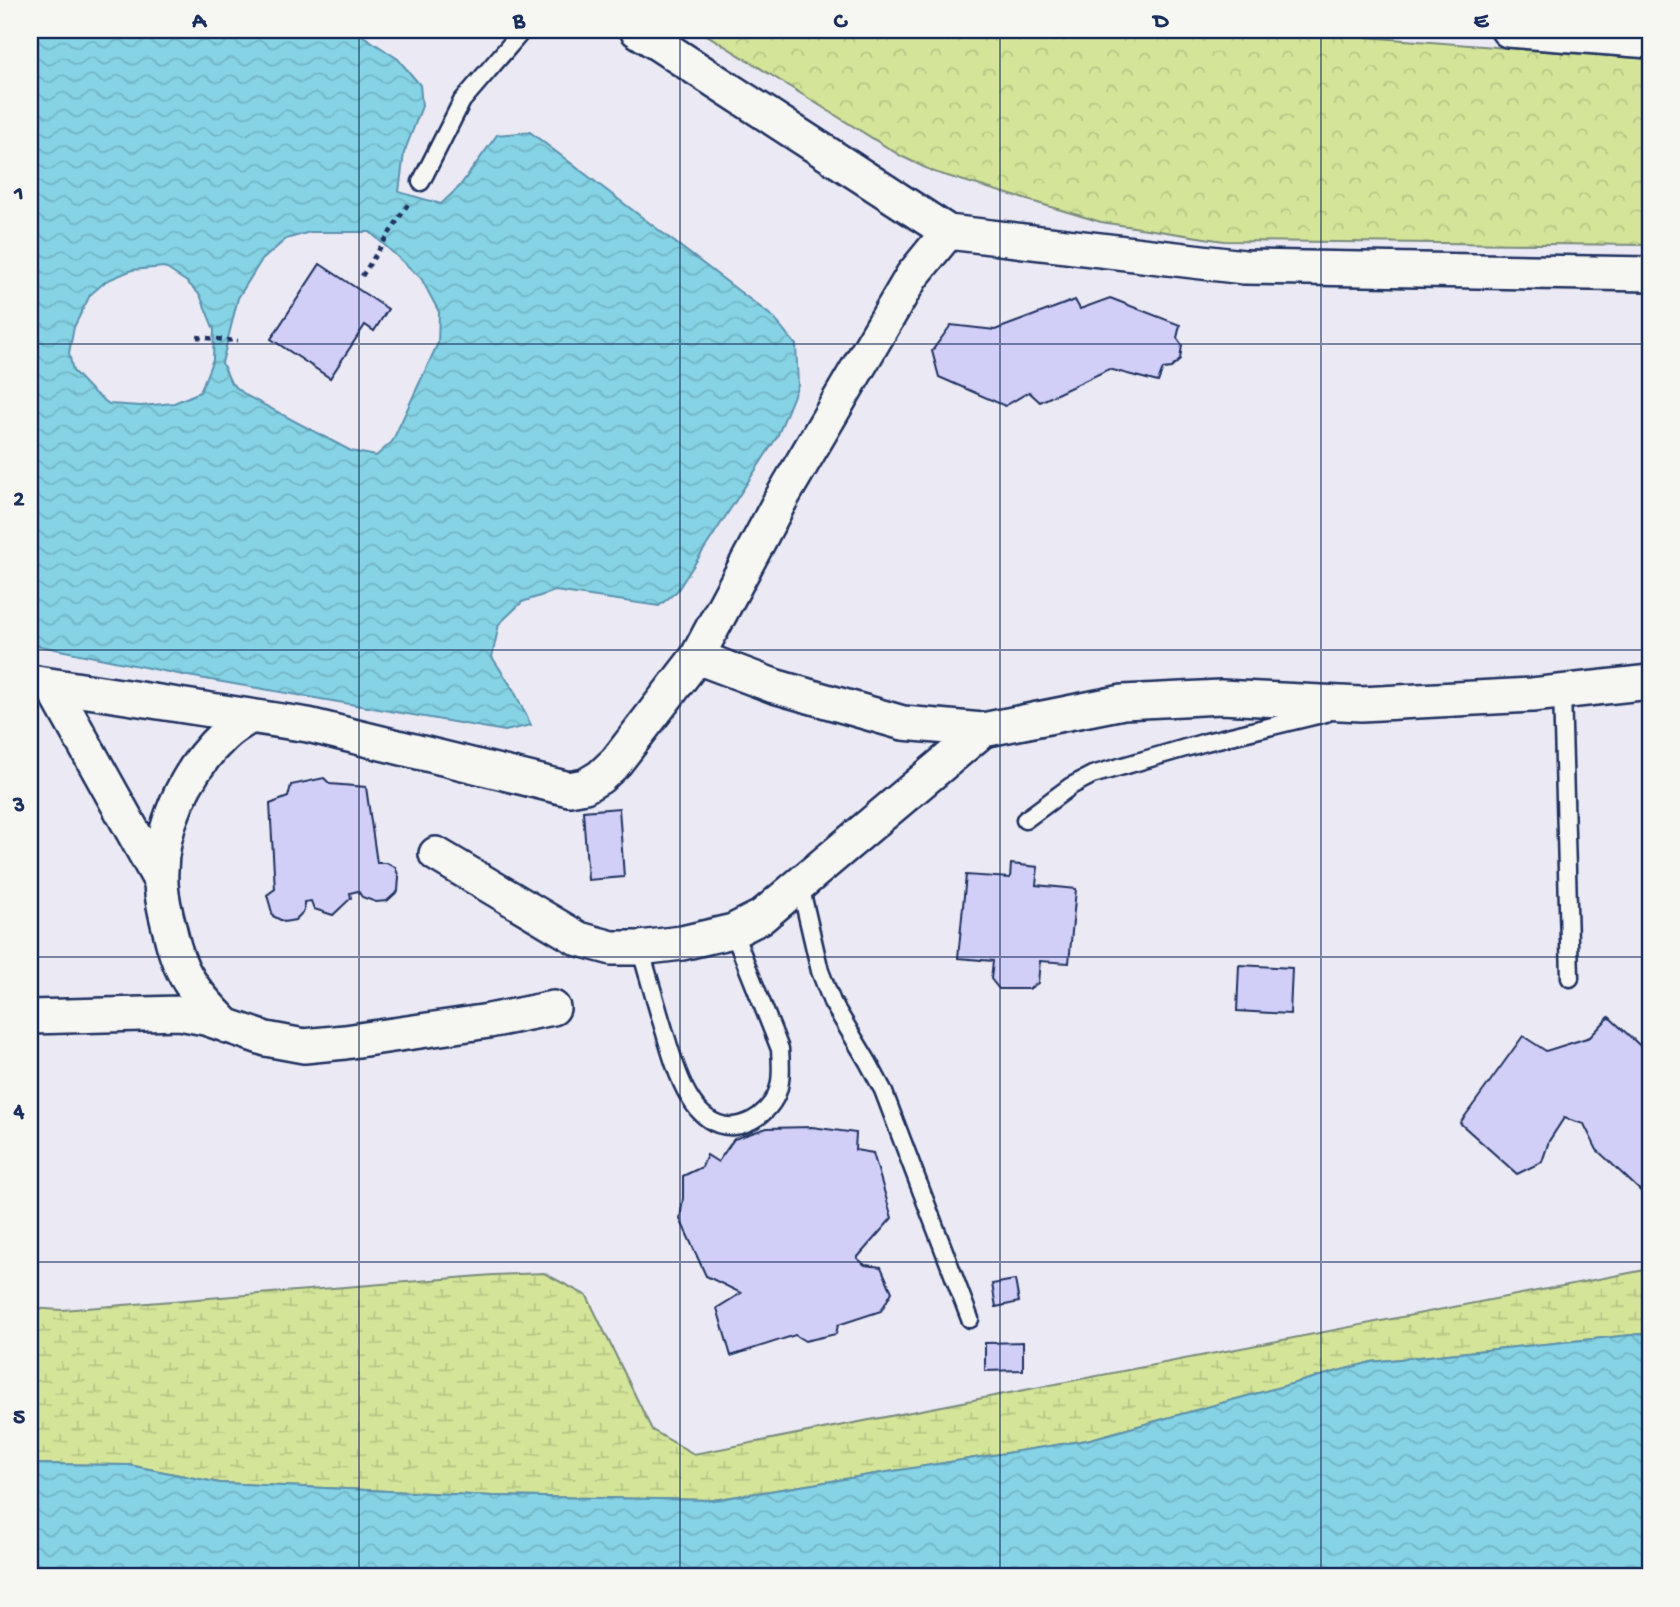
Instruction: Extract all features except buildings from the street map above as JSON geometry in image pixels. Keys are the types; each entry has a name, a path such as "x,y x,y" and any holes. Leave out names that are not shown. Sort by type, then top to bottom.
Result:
{"street":[{"path":"637,30 948,232 1244,267 1650,274"},
{"path":"1508,30 1650,41"},
{"path":"41,684 308,725 569,789 585,786 600,777 615,762 697,657 781,499 912,276 948,232"},
{"path":"697,657 774,685 902,723 983,730 1123,702 1222,697 1361,704 1532,695 1650,682"},
{"path":"41,684 160,882"},
{"path":"228,1026 206,1004 189,981 177,958 160,882 165,836 186,784 204,756 225,733 250,716"},
{"path":"436,853 579,939 612,948 682,943 743,928 761,917 983,730"},
{"path":"30,1017 180,1013 205,1018 266,1039 304,1046 489,1021 553,1008"}],"lane":[{"path":"421,183 462,101 523,30"},
{"path":"1562,691 1570,978"},
{"path":"1025,820 1070,786 1092,775 1206,742 1361,704"},
{"path":"800,885 820,971 832,1002 883,1090 970,1319"},
{"path":"640,948 675,1066 686,1092 697,1109 712,1122 727,1126 741,1125 758,1117 771,1104 779,1091 782,1069 780,1049 733,931"}],"path":[{"path":"362,276 421,183"},
{"path":"197,337 238,341"}],"green space":[{"path":"699,30 1275,30 1650,59 1650,245 1224,241 1101,222 934,172 901,156"},
{"path":"1650,1269 1650,1333 1371,1362 1087,1440 713,1500 493,1496 220,1483 129,1465 30,1464 30,1308 62,1310 544,1273 587,1296 652,1430 694,1454"}],"water":[{"path":"30,30 354,30 398,59 420,85 422,106 404,153 399,192 441,204 459,187 497,135 530,132 773,317 796,345 798,385 777,437 677,591 659,606 555,591 522,602 499,624 492,657 513,689 531,725 505,731 188,676 30,644","holes":["310,232 370,232 421,278 439,312 438,343 392,442 376,456 351,451 247,396 231,383 222,363 238,298 261,261 286,239","164,267 187,282 200,295 214,330 213,359 200,392 174,403 141,406 109,404 73,371 69,353 74,327 90,295 106,281 132,270"]},
{"path":"1650,1333 1650,1577 30,1577 30,1464 129,1465 220,1483 493,1496 713,1500 1087,1440 1371,1362"}]}
